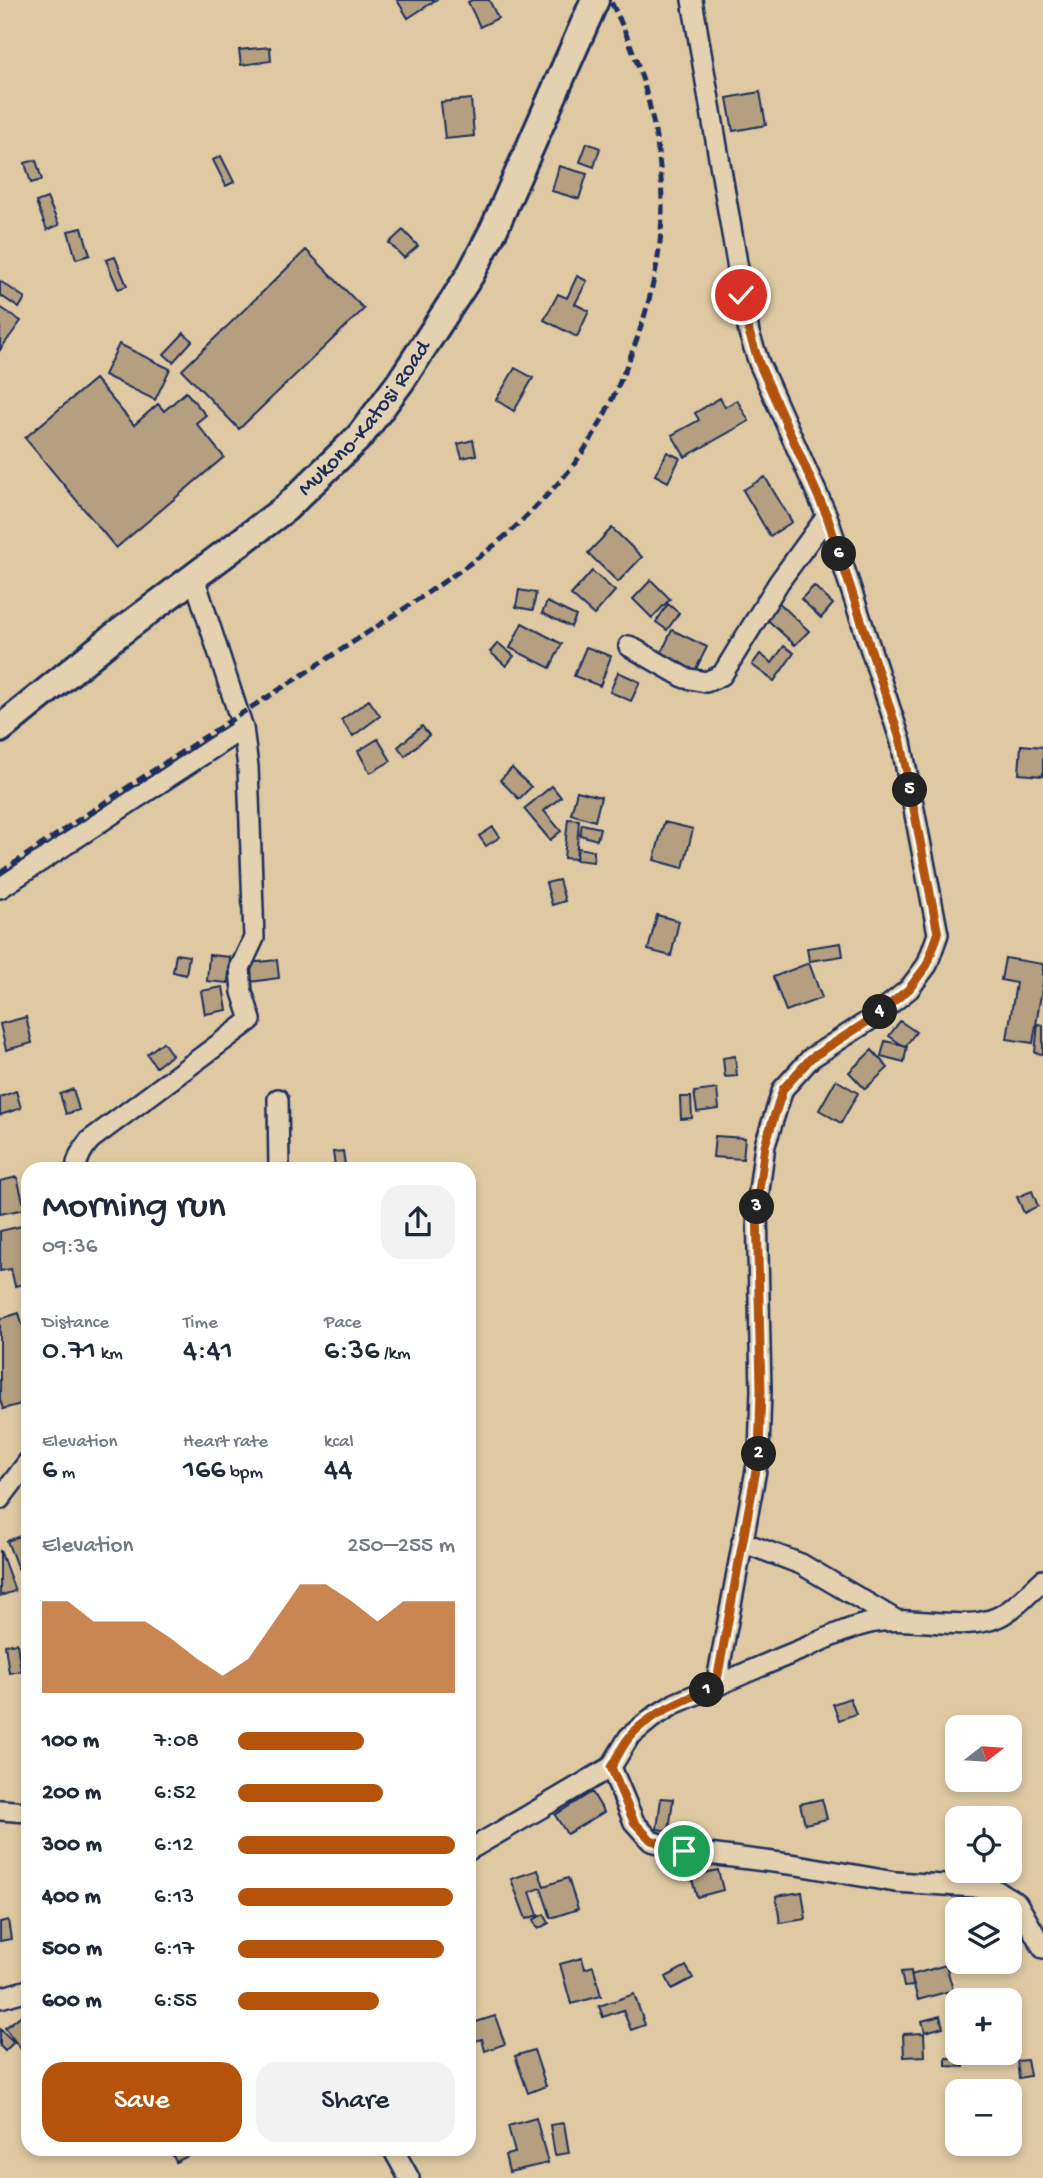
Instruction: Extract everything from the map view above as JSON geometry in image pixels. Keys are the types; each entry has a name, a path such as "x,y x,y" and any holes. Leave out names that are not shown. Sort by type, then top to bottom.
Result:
{"main road":[{"name":"Mukono-Katosi Road","path":"0,729 111,639 295,499 360,436 401,381 470,275 494,229 591,2"}],"street":[{"path":"692,0 749,332 759,363 827,516 901,742 938,934 927,965 909,989 873,1018 811,1058 783,1089 765,1145 757,1206 761,1390 759,1454 716,1686"},
{"path":"629,646 684,678 706,682 722,675 779,582 827,516"},
{"path":"76,1162 90,1140 251,1020 242,992 240,968 254,938 248,767 243,728 194,577"},
{"path":"0,888 243,728"},
{"path":"278,1099 279,1162"},
{"path":"0,1499 21,1471"},
{"path":"743,1542 801,1564 896,1620"},
{"path":"476,1846 611,1767 629,1737 676,1703 870,1623 896,1620 954,1624 996,1618 1012,1609 1043,1580"},
{"path":"611,1767 634,1822 651,1840 684,1851 797,1865 895,1882 992,1888 1017,1903 1043,1948"},
{"path":"0,1810 21,1812"},
{"path":"0,1998 21,1992"},
{"path":"397,2156 408,2178"}],"building":[{"path":"397,0 436,0 408,18"},
{"path":"489,0 498,18 480,27 468,2"},
{"path":"270,47 271,61 241,65 239,50"},
{"path":"760,92 766,125 733,131 727,98"},
{"path":"471,99 474,136 445,139 441,102"},
{"path":"587,143 600,148 594,167 580,162"},
{"path":"221,156 234,182 226,186 213,160"},
{"path":"36,160 42,180 31,183 25,163"},
{"path":"559,166 587,174 579,199 552,191"},
{"path":"47,198 59,225 47,230 36,202"},
{"path":"82,228 90,255 76,259 68,231"},
{"path":"403,230 418,246 404,258 389,243"},
{"path":"306,250 364,309 239,429 182,370"},
{"path":"115,257 127,286 118,289 106,260"},
{"path":"577,276 587,281 575,304 589,311 577,337 544,320 558,294 567,298"},
{"path":"0,281 25,298 19,308 0,295"},
{"path":"0,307 21,321 0,350"},
{"path":"184,333 192,341 173,362 164,354"},
{"path":"119,344 170,369 155,400 104,375"},
{"path":"515,368 533,378 514,411 496,400"},
{"path":"95,379 134,425 158,404 164,411 186,392 206,415 196,423 224,457 116,548 25,438"},
{"path":"720,398 725,407 737,400 749,421 685,457 672,435 699,420 695,413"},
{"path":"473,440 476,455 462,458 458,444"},
{"path":"667,452 680,458 668,482 655,475"},
{"path":"765,477 792,522 770,536 743,490"},
{"path":"612,528 642,557 618,582 588,553"},
{"path":"592,571 615,591 594,615 571,595"},
{"path":"651,580 670,599 652,618 633,599"},
{"path":"814,586 833,604 821,618 801,599"},
{"path":"519,590 536,593 533,610 516,607"},
{"path":"774,598 809,631 795,645 760,613"},
{"path":"547,602 576,616 571,627 542,613"},
{"path":"668,604 679,613 667,630 656,622"},
{"path":"522,623 562,644 550,668 510,648"},
{"path":"672,630 707,647 693,675 659,658"},
{"path":"498,643 514,656 506,666 490,652"},
{"path":"784,646 794,653 774,681 752,665 760,654 772,663"},
{"path":"586,647 611,656 600,686 574,676"},
{"path":"618,672 640,682 631,701 610,692"},
{"path":"369,700 380,716 353,736 341,720"},
{"path":"422,726 429,735 405,756 398,747"},
{"path":"378,739 391,761 370,773 358,751"},
{"path":"1021,745 1043,747 1043,776 1019,774"},
{"path":"512,768 531,787 519,799 500,780"},
{"path":"552,786 561,797 544,811 561,831 550,840 524,809"},
{"path":"577,791 601,797 595,821 571,814"},
{"path":"568,819 579,820 576,859 564,858"},
{"path":"664,822 693,829 683,868 654,860"},
{"path":"582,824 600,828 597,840 580,835"},
{"path":"493,827 500,837 486,846 479,836"},
{"path":"578,848 594,851 593,862 576,860"},
{"path":"559,880 565,901 552,905 546,883"},
{"path":"657,915 679,921 671,956 648,950"},
{"path":"841,943 843,956 809,961 807,948"},
{"path":"176,954 189,956 186,975 173,972"},
{"path":"209,955 230,957 228,983 207,981"},
{"path":"1005,958 1043,964 1043,982 1033,1043 1007,1039 1016,983 1001,980"},
{"path":"277,960 279,978 250,982 248,963"},
{"path":"809,963 822,998 786,1011 773,977"},
{"path":"223,987 227,1010 205,1014 201,991"},
{"path":"26,1017 32,1043 6,1050 0,1024"},
{"path":"900,1021 916,1032 905,1047 889,1036"},
{"path":"1038,1024 1043,1025 1043,1054 1035,1053"},
{"path":"885,1041 907,1046 904,1062 881,1056"},
{"path":"163,1042 172,1055 156,1067 147,1054"},
{"path":"872,1050 888,1068 865,1089 849,1072"},
{"path":"735,1056 737,1076 725,1077 723,1058"},
{"path":"836,1080 858,1093 841,1123 819,1110"},
{"path":"73,1089 79,1110 66,1114 60,1094"},
{"path":"717,1089 719,1109 697,1112 694,1092"},
{"path":"16,1091 21,1108 0,1115 0,1097"},
{"path":"680,1097 691,1097 692,1118 681,1119"},
{"path":"715,1136 745,1138 743,1159 713,1157"},
{"path":"343,1151 345,1162 334,1162 333,1152"},
{"path":"17,1177 21,1210 0,1214 0,1181"},
{"path":"1032,1191 1038,1206 1024,1213 1017,1197"},
{"path":"21,1226 21,1285 15,1286 11,1269 0,1271 0,1231"},
{"path":"19,1313 21,1320 21,1404 3,1409 0,1399 0,1319"},
{"path":"21,1536 21,1568 18,1569 7,1541"},
{"path":"0,1550 15,1591 0,1596"},
{"path":"17,1643 21,1671 9,1673 5,1645"},
{"path":"850,1698 856,1714 839,1720 833,1704"},
{"path":"592,1792 604,1812 567,1834 555,1815"},
{"path":"661,1798 673,1799 669,1831 657,1829"},
{"path":"822,1799 827,1819 805,1824 800,1804"},
{"path":"538,1870 544,1886 568,1878 578,1909 551,1918 541,1888 530,1892 538,1915 526,1919 511,1879"},
{"path":"718,1870 723,1890 697,1897 691,1876"},
{"path":"802,1892 806,1919 780,1923 776,1896"},
{"path":"544,1914 549,1923 538,1929 533,1920"},
{"path":"8,1920 11,1939 0,1941 0,1922"},
{"path":"582,1958 585,1969 593,1966 601,1996 571,2004 560,1964"},
{"path":"945,1965 945,1974 949,1974 952,1988 945,1988 945,1992 918,2000 911,1975"},
{"path":"686,1966 693,1978 672,1989 666,1977"},
{"path":"911,1971 913,1986 904,1987 901,1972"},
{"path":"634,1994 645,2025 631,2030 623,2010 603,2017 599,2006"},
{"path":"21,2015 21,2049 5,2028"},
{"path":"495,2016 505,2044 485,2051 482,2039 476,2041 476,2022"},
{"path":"940,2016 943,2027 925,2032 922,2021"},
{"path":"0,2029 14,2042 5,2051 0,2046"},
{"path":"924,2033 925,2056 904,2057 903,2034"},
{"path":"534,2050 546,2086 528,2093 515,2056"},
{"path":"1022,2060 1027,2060 1030,2076 1019,2078 1017,2065 1022,2065"},
{"path":"536,2118 548,2163 509,2172 505,2155 515,2153 508,2126"},
{"path":"564,2123 569,2153 555,2155 550,2125"},
{"path":"173,2156 188,2156 176,2162"}],"railway":[{"path":"0,873 471,562 501,540 528,515 580,456 610,404 638,337 655,273 661,230 661,181 654,128 641,75 610,0"}],"route":[{"path":"684,1851 651,1840 634,1822 611,1767 629,1737 652,1718 676,1703 716,1686 759,1454 761,1390 757,1206 765,1145 783,1089 811,1058 873,1018 909,989 927,965 938,934 901,742 827,516 759,363 741,295"}]}
